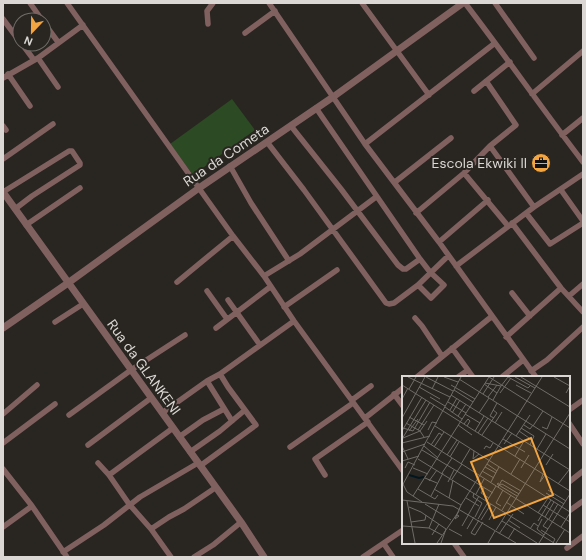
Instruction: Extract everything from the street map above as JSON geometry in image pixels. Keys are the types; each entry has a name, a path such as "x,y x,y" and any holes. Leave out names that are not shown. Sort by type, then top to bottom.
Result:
{"street":[{"path":"30,3 36,12"},
{"path":"67,3 233,236 264,276 294,321 402,468"},
{"path":"208,24 207,11 213,3"},
{"path":"269,3 365,144 395,182 535,376"},
{"path":"362,3 429,95"},
{"path":"464,3 510,62 583,162"},
{"name":"Rua da Cometa","path":"3,328 230,166 291,126 464,3"},
{"path":"495,3 534,58"},
{"path":"245,33 275,11"},
{"path":"3,19 12,31"},
{"path":"3,78 36,59 83,25"},
{"path":"52,34 58,42"},
{"path":"365,144 495,43"},
{"path":"532,94 583,51"},
{"path":"29,52 58,88"},
{"path":"474,91 510,62"},
{"path":"8,74 30,106"},
{"path":"416,213 464,173 490,146 516,125 486,80"},
{"path":"316,108 420,259 430,272 444,283 444,287 431,298 418,285"},
{"path":"562,135 583,118"},
{"path":"3,159 53,124"},
{"path":"291,126 341,188 400,268 406,269 420,259"},
{"path":"395,182 451,138"},
{"path":"267,142 304,190 386,303 394,303 418,285 448,256"},
{"path":"490,146 534,207"},
{"path":"3,192 69,151 72,151 80,165 32,196 15,209"},
{"path":"230,166 251,203 289,261"},
{"path":"464,173 583,312"},
{"path":"456,266 526,212 583,174"},
{"path":"26,225 80,188"},
{"path":"526,212 550,244 583,222 561,190"},
{"name":"Rua da GLANKENI","path":"3,192 241,522 264,557"},
{"path":"264,276 289,261 376,197"},
{"path":"439,242 488,200"},
{"path":"178,282 233,236"},
{"path":"284,307 337,270"},
{"path":"568,296 583,284"},
{"path":"216,328 270,287"},
{"path":"506,337 561,288"},
{"path":"207,291 227,319"},
{"path":"512,293 530,316"},
{"path":"228,300 260,345"},
{"path":"55,322 83,304"},
{"path":"418,376 492,317"},
{"path":"414,318 422,326 442,356"},
{"path":"162,413 294,321"},
{"path":"531,371 547,360 583,326"},
{"path":"69,415 131,370 185,335"},
{"path":"452,348 472,376"},
{"path":"503,376 523,360"},
{"path":"459,376 468,370"},
{"path":"3,469 32,506 65,555 129,504 199,464 255,427 256,425 220,374"},
{"path":"207,381 232,421"},
{"path":"3,414 37,385"},
{"path":"290,447 353,402 371,386"},
{"path":"325,475 315,459 367,420 394,394 402,389"},
{"path":"394,394 402,405"},
{"path":"88,444 151,398"},
{"path":"570,409 583,400"},
{"path":"3,443 55,404"},
{"path":"180,437 203,420 224,409"},
{"path":"190,452 245,410"},
{"path":"570,424 583,444"},
{"path":"109,475 173,428"},
{"path":"98,463 109,475 129,504 151,529 170,557"},
{"path":"570,481 583,471"},
{"path":"151,529 215,488"},
{"path":"570,509 583,501"},
{"path":"3,527 32,506"},
{"path":"194,557 213,545 241,522"},
{"path":"363,557 402,531"},
{"path":"567,548 583,536"},
{"path":"384,544 393,557"},
{"path":"455,544 464,557"}],"green space":[{"path":"232,99 255,130 193,175 170,144"}],"place":[{"name":"Escola Ekwiki II","path":"541,163"}]}
